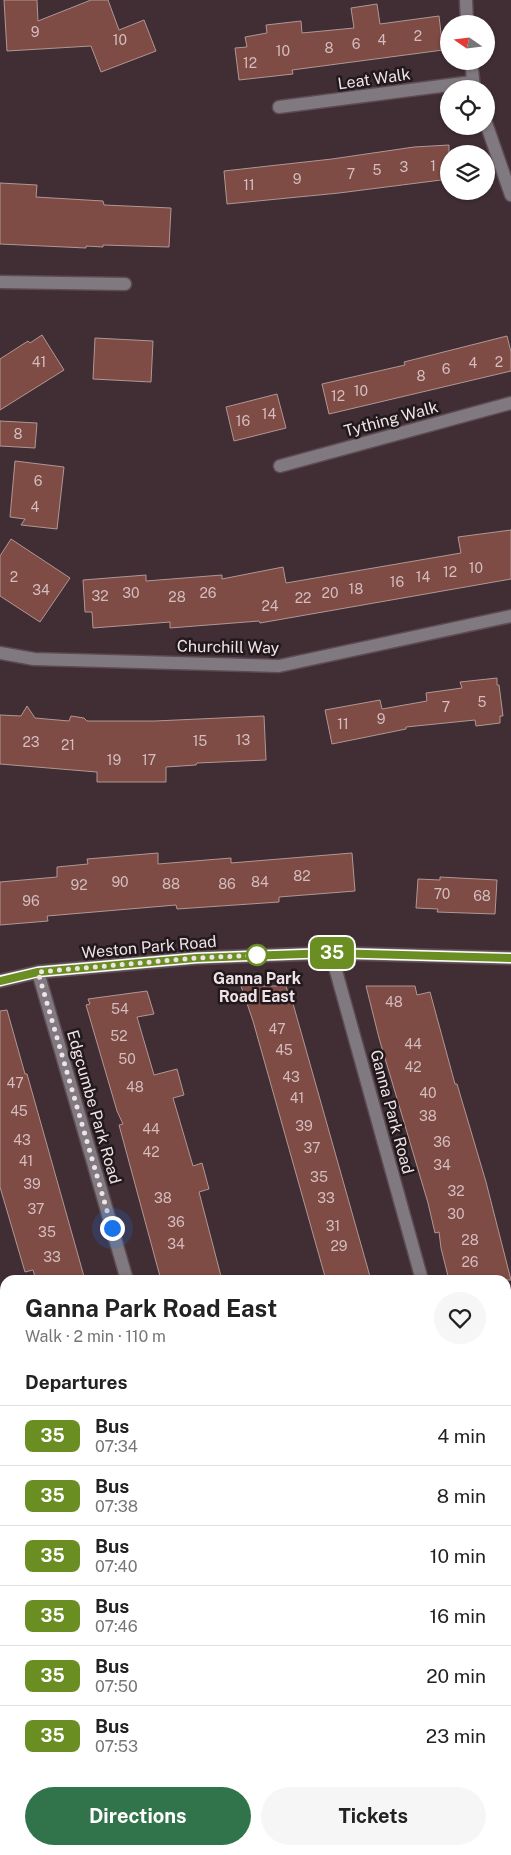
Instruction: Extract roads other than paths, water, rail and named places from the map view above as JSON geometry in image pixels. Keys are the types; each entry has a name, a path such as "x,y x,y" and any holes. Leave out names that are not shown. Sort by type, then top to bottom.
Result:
{"street":[{"path":"466,0 467,15"},
{"name":"Leat Walk","path":"280,108 440,89"},
{"path":"490,135 511,195"},
{"path":"0,282 125,284"},
{"name":"Tything Walk","path":"280,466 511,403"},
{"name":"Churchill Way","path":"0,653 34,659 279,666 511,616"},
{"name":"Weston Park Road","path":"0,981 38,972 196,958 331,953 511,958"},
{"name":"Ganna Park Road","path":"331,953 421,1275"},
{"name":"Edgcumbe Park Road","path":"38,972 126,1275"}],"place":[{"name":"Ganna Park Road East","path":"257,955"}]}
